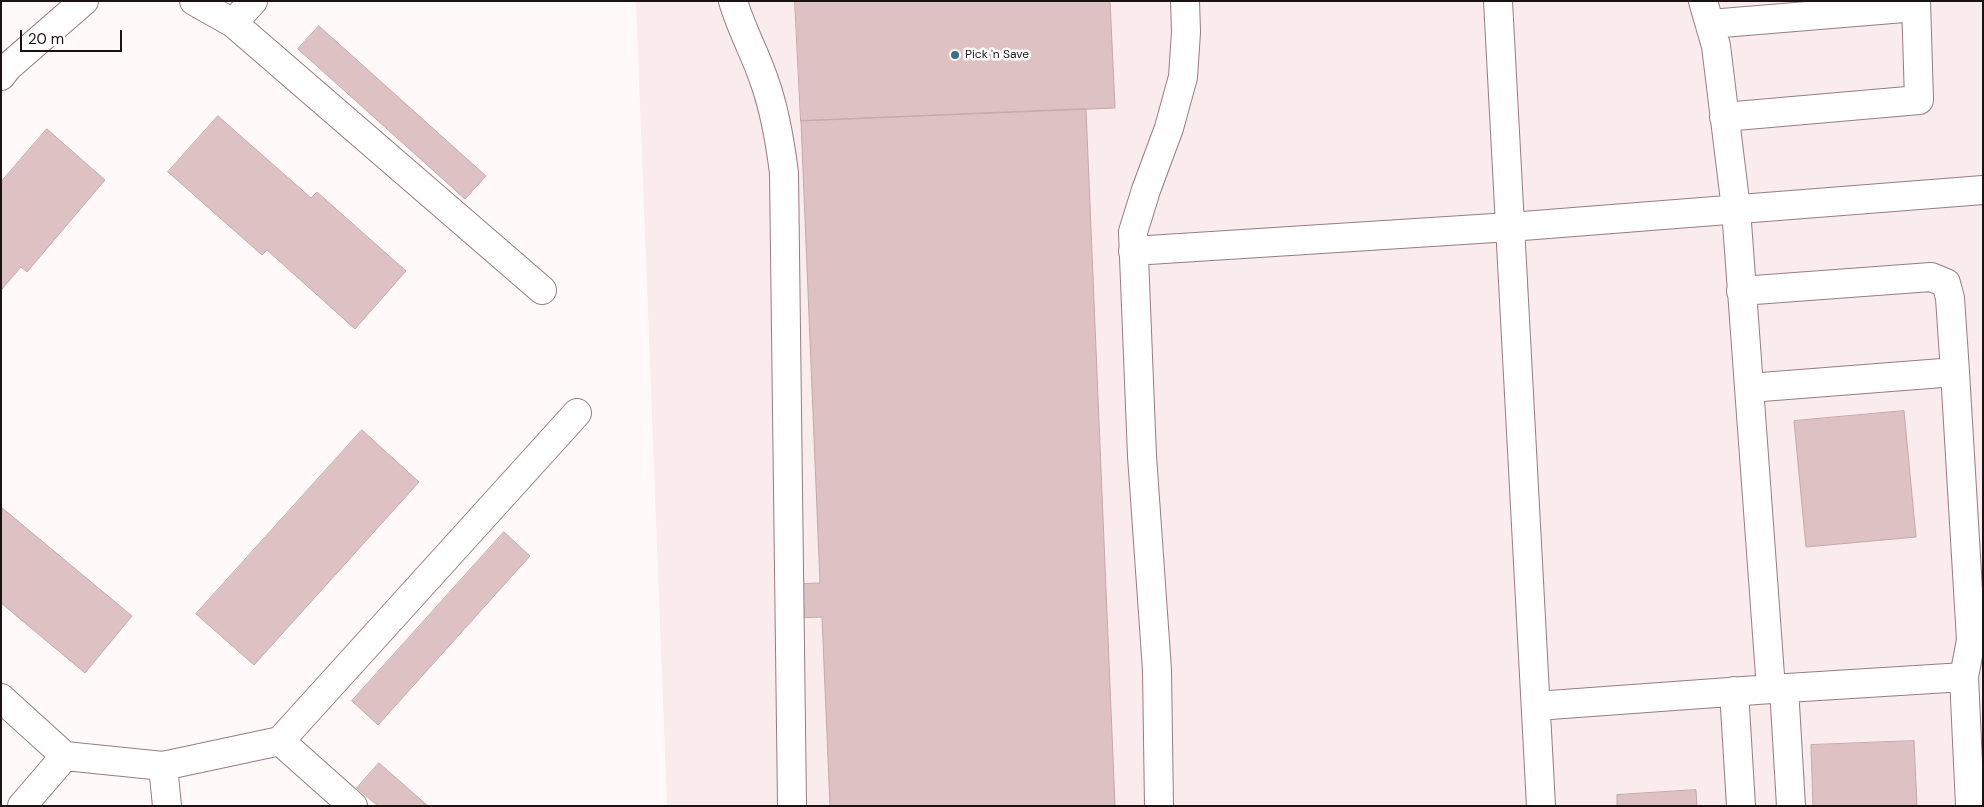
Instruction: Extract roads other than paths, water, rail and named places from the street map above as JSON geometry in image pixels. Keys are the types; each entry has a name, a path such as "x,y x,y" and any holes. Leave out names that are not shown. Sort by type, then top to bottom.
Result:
{"lane":[{"path":"4,68 84,1"},
{"path":"194,1 233,24 542,290"},
{"path":"233,24 253,1"},
{"path":"733,1 739,21 764,79 778,127 784,173 792,806"},
{"path":"1159,806 1157,670 1142,456 1133,232 1169,128 1183,77 1186,32 1185,1"},
{"path":"1498,1 1541,806"},
{"path":"1724,117 1919,100 1916,4 1706,13 1716,46 1724,117 1736,209 1749,388 1777,688 1791,806"},
{"path":"1133,251 1510,227 1983,190"},
{"path":"1741,291 1930,278 1946,283 1950,298 1971,640 1964,678 1970,806"},
{"path":"1749,388 1955,372"},
{"path":"1,698 65,756 163,766 280,741 577,413"},
{"path":"1536,706 1777,688 1964,678"},
{"path":"1734,691 1741,806"},
{"path":"280,741 352,806"},
{"path":"22,806 65,756"},
{"path":"163,766 167,806"}],"place":[{"name":"Pick 'n Save","path":"955,55"}]}
